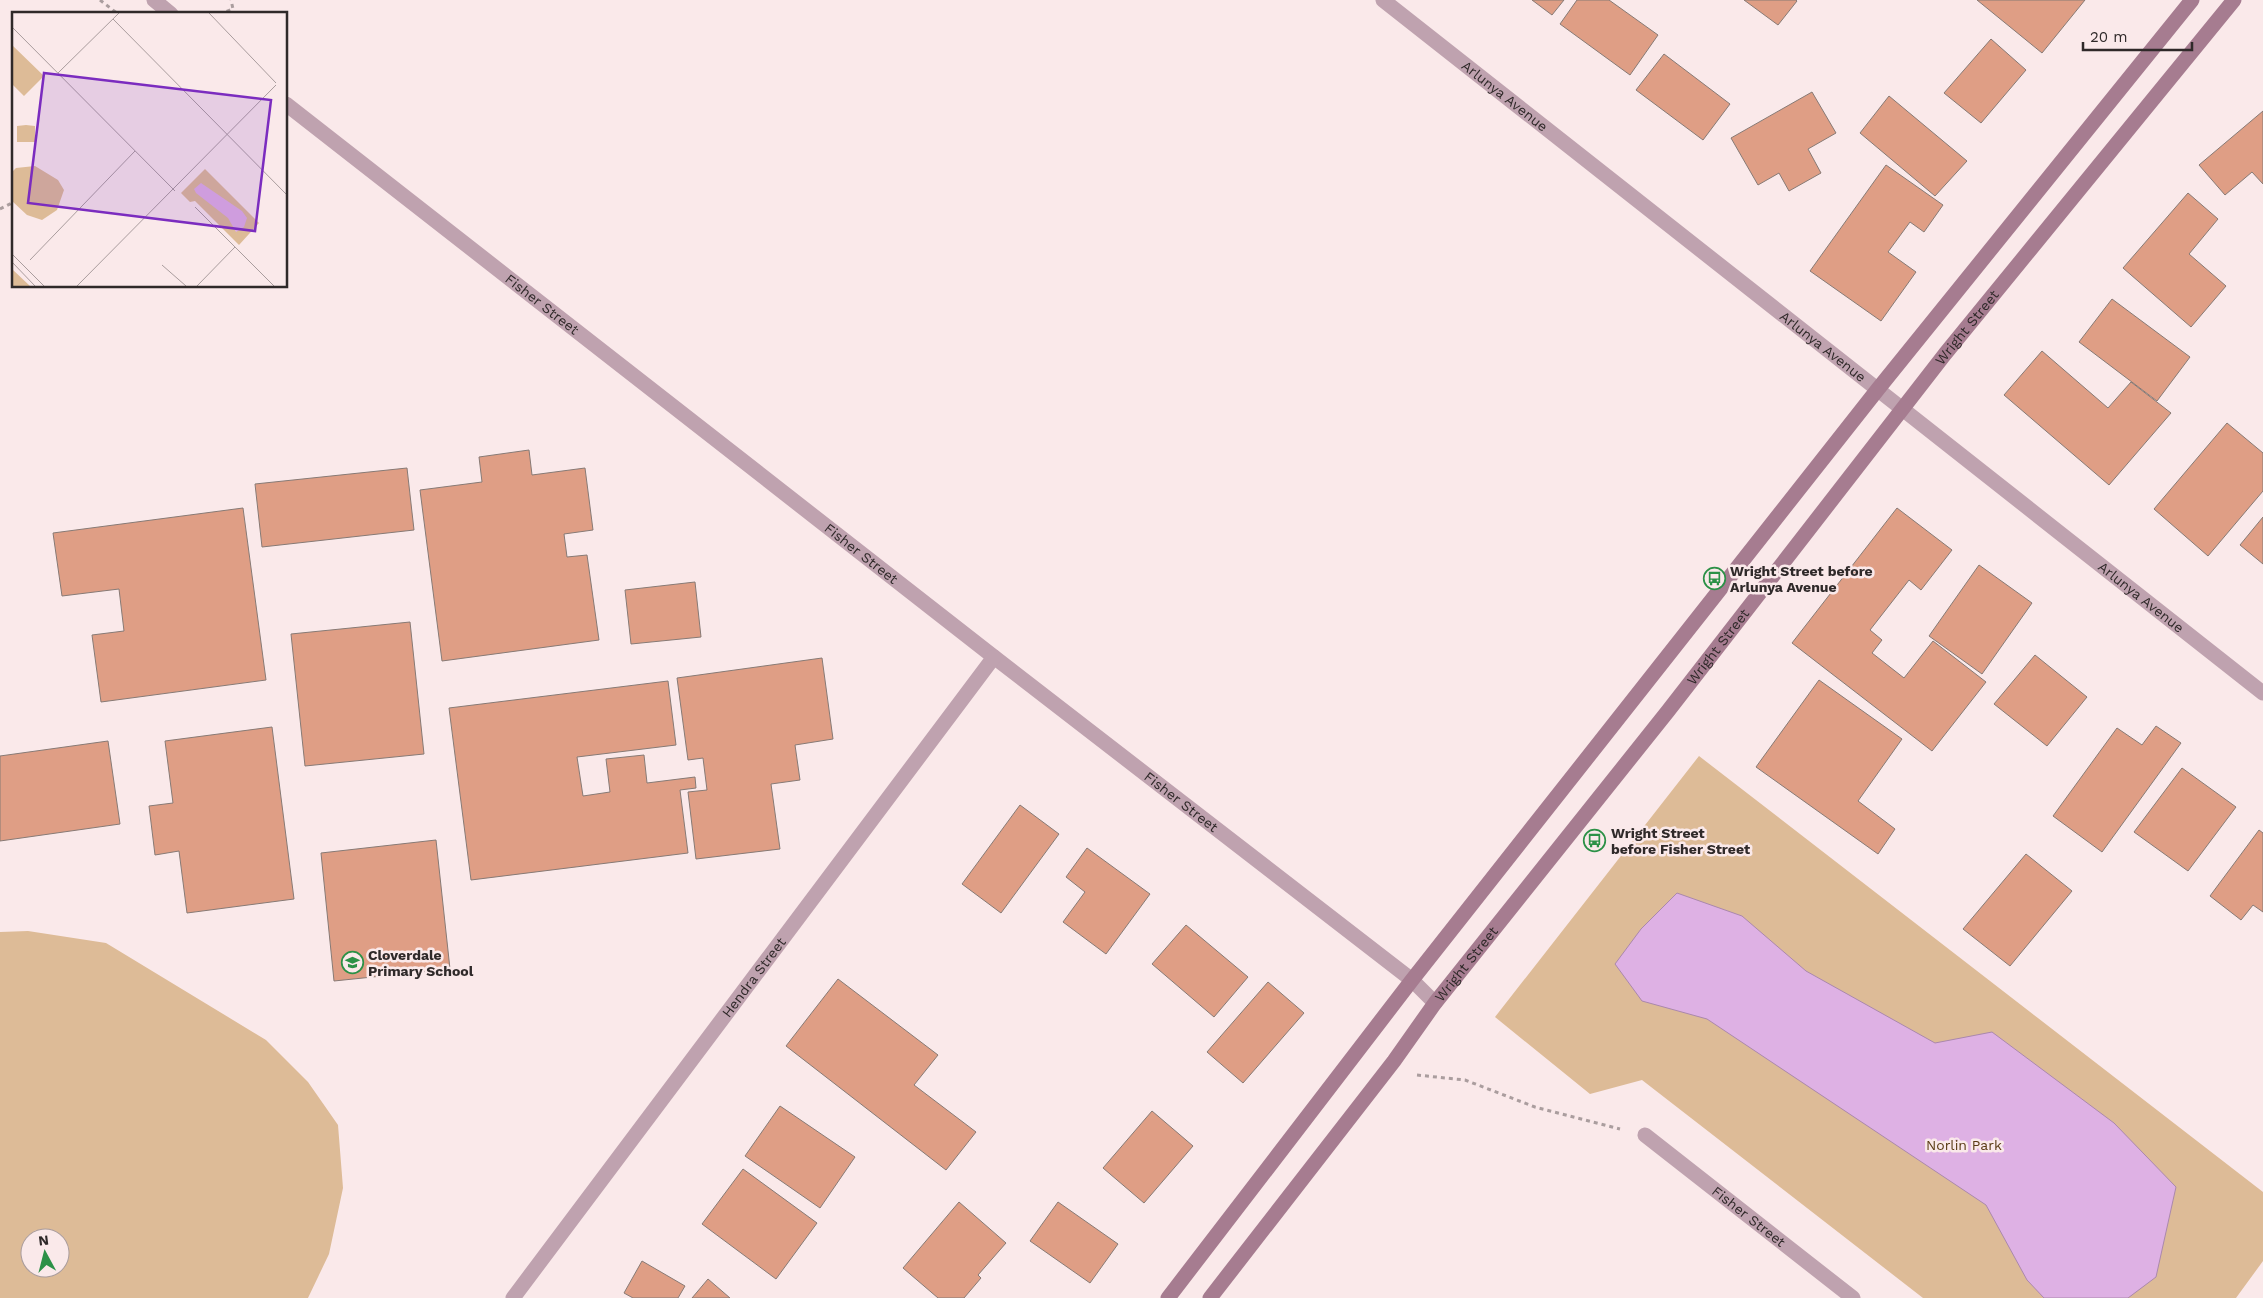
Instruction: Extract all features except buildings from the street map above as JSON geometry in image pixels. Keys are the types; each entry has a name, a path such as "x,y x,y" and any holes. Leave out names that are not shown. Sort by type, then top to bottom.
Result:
{"street":[{"path":"154,0 169,12"},
{"name":"Arlunya Avenue","path":"1383,0 2263,693"},
{"path":"1168,1298 1412,980 1878,389 2192,0"},
{"name":"Wright Street","path":"1210,1298 1394,1061 1435,1004 1668,711 1901,409 2234,0"},
{"name":"Fisher Street","path":"288,106 994,657 1412,980 1435,1004"},
{"name":"Hendra Street","path":"513,1298 994,657"},
{"name":"Fisher Street","path":"1645,1135 1853,1298"}],"path":[{"path":"100,0 115,12"},
{"path":"225,12 233,9 231,0"},
{"path":"0,209 12,203"},
{"path":"1412,1074 1465,1080 1535,1107 1645,1135"}],"green space":[{"name":"Norlin Park","path":"1699,756 2263,1192 2263,1261 2236,1298 1923,1298 1642,1080 1590,1094 1495,1017"},
{"path":"28,931 106,943 266,1040 308,1082 338,1125 343,1188 329,1254 308,1298 0,1298 0,932"}],"shaded area":[{"path":"1677,893 1742,916 1806,971 1935,1043 1992,1032 2114,1123 2176,1187 2156,1277 2128,1298 2044,1298 2027,1280 1986,1205 1707,1019 1642,1001 1615,964 1641,929"}],"place":[{"name":"Wright Street before Arlunya Avenue","path":"1714,579"},
{"name":"Wright Street before Fisher Street","path":"1595,841"},
{"name":"Cloverdale Primary School","path":"352,963"}]}
